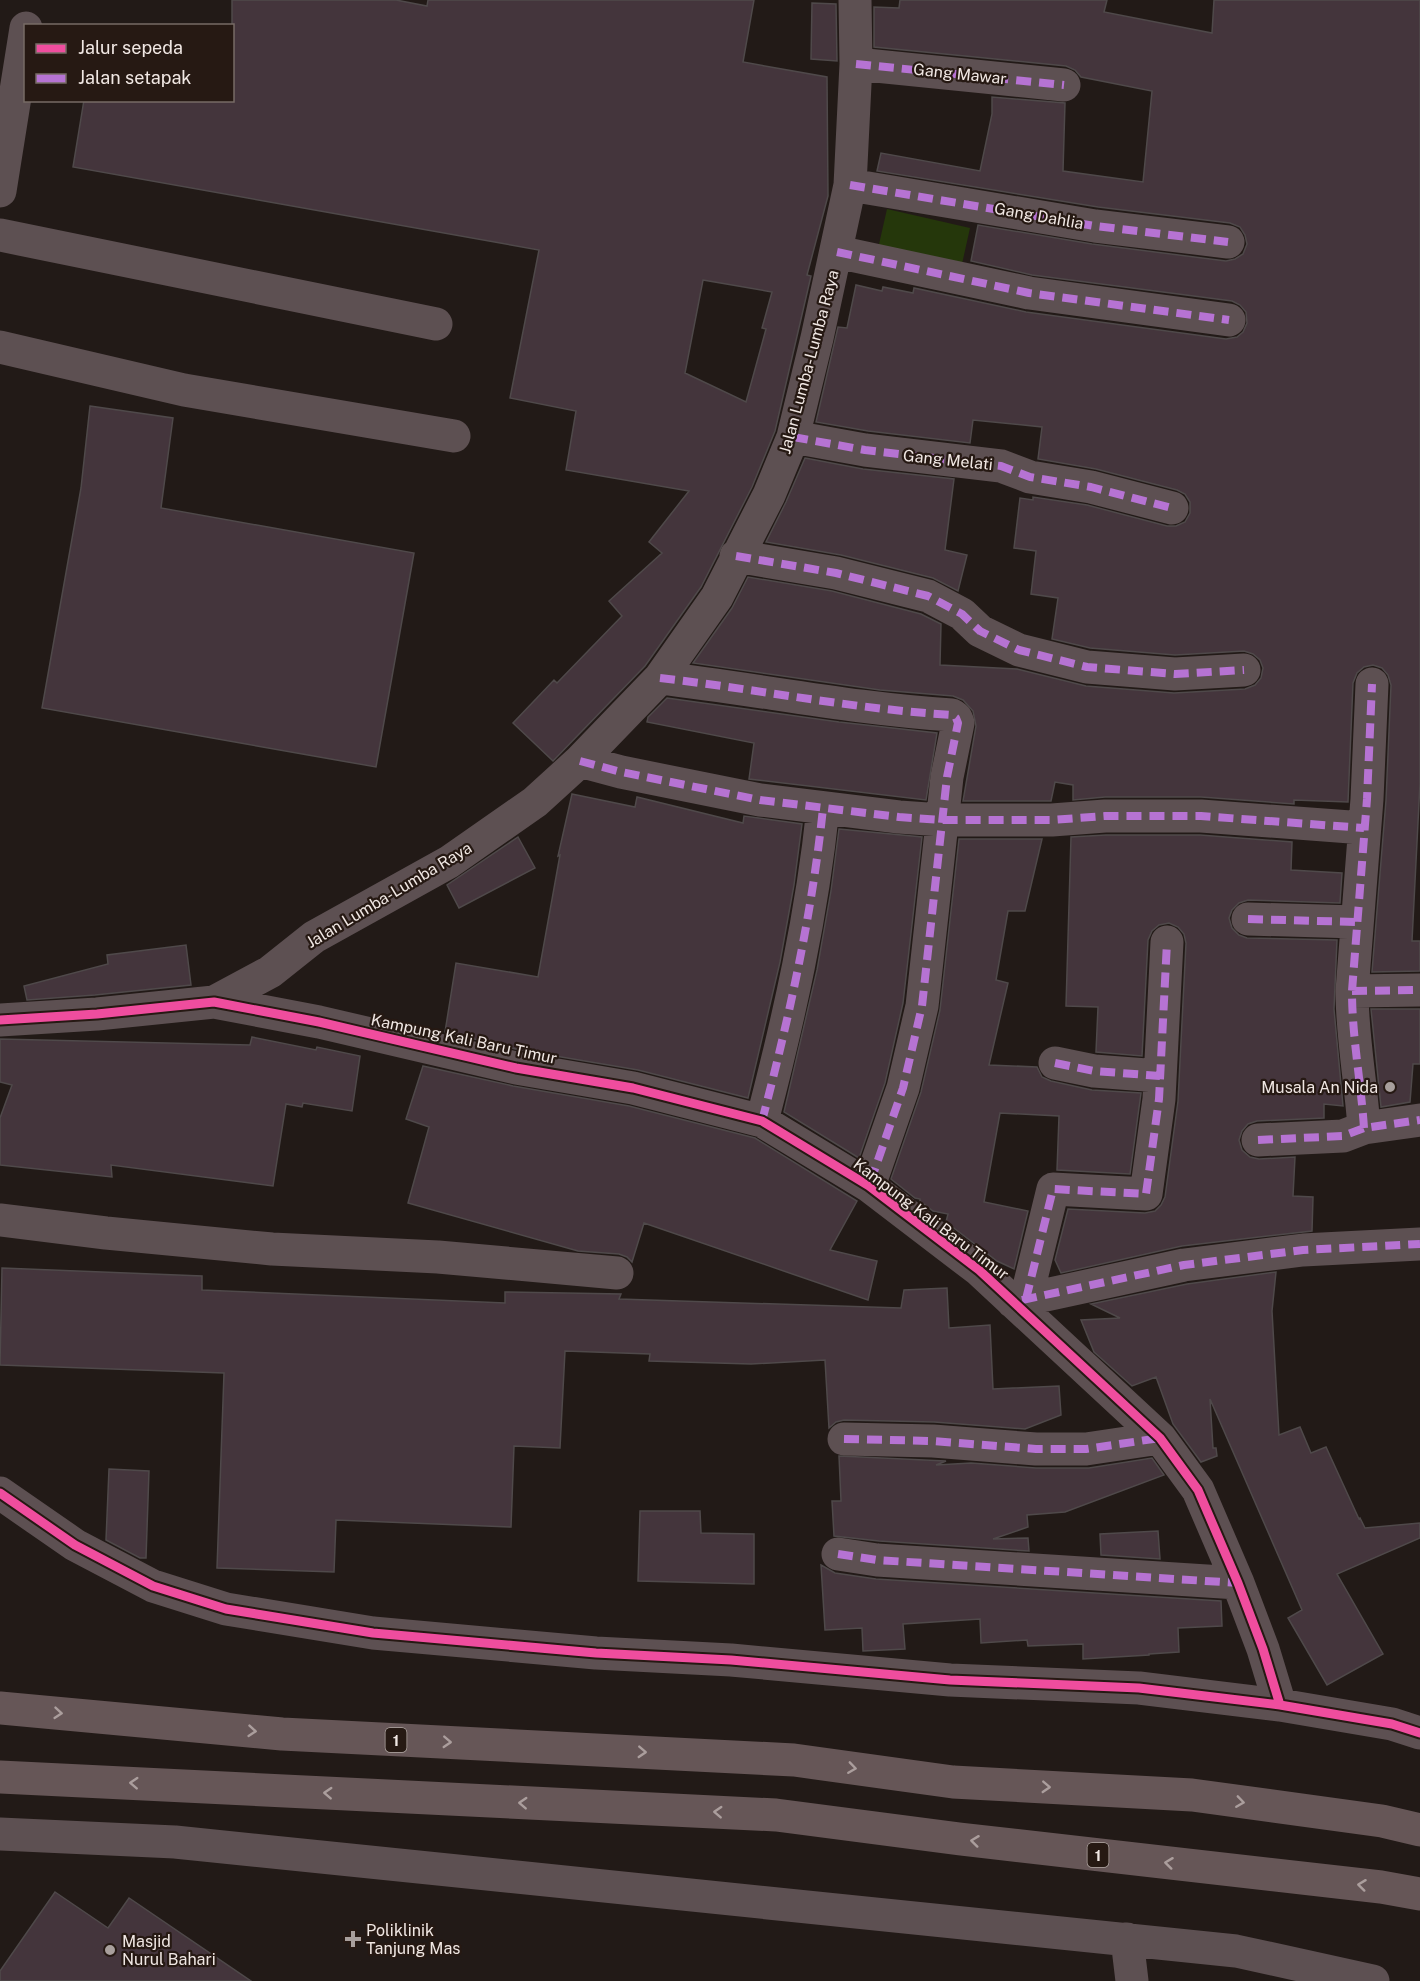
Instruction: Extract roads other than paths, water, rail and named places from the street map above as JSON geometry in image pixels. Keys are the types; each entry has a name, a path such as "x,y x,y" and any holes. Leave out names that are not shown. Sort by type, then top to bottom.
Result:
{"highway":[{"name":"1","path":"0,1708 282,1734 794,1760 953,1782 1192,1795 1382,1821 1420,1830"},
{"name":"1","path":"0,1777 776,1815 960,1839 1381,1887 1420,1894"}],"street":[{"path":"26,24 30,0"},
{"name":"Jalan Lumba-Lumba Raya","path":"214,1002 270,972 314,938 449,862 535,802 580,761 660,678 717,597 769,495 793,436 837,252 850,185 856,64 855,0"},
{"path":"0,191 24,40"},
{"name":"Gang Mawar","path":"856,64 1064,85"},
{"name":"Gang Dahlia","path":"850,185 1095,226 1228,242"},
{"path":"0,235 436,324"},
{"path":"837,252 1029,293 1229,320"},
{"path":"0,347 184,390 454,436"},
{"name":"Gang Melati","path":"793,436 876,451 1001,466 1030,477 1091,487 1172,508"},
{"path":"736,556 836,573 928,597 962,614 980,631 1019,650 1087,667 1175,674 1244,670"},
{"path":"660,678 715,684 896,712 952,715 956,718 958,723 947,777 922,1006 903,1088 868,1186"},
{"path":"1364,1128 1352,1020 1352,991 1372,684"},
{"path":"580,761 621,772 738,795 823,808 942,820 1201,816 1364,828"},
{"path":"762,1121 806,937 817,871 823,808"},
{"path":"1248,919 1357,922"},
{"path":"1167,942 1160,1076 1146,1194 1053,1189 1020,1301 1184,1265 1303,1250 1420,1244"},
{"path":"1352,991 1420,990"},
{"name":"Kampung Kali Baru Timur","path":"0,1020 97,1014 214,1002 319,1022 516,1068 633,1088 762,1121 868,1186 1020,1301 1160,1438 1198,1490 1238,1582 1263,1649 1280,1705"},
{"path":"1055,1063 1094,1071 1160,1076"},
{"path":"1258,1140 1343,1136 1364,1128 1420,1120"},
{"path":"0,1220 272,1249 438,1257 617,1273"},
{"path":"844,1439 1086,1449 1160,1438"},
{"path":"0,1492 75,1545 153,1586 226,1609 361,1631 596,1653 731,1660 950,1680 1138,1688 1280,1705 1392,1724 1420,1733"},
{"path":"838,1554 877,1560 1238,1582"},
{"path":"0,1834 175,1842 1127,1939 1236,1951 1373,1981"},
{"path":"1127,1939 1132,1981"}],"place":[{"name":"Musala An Nida","path":"1390,1087"},
{"name":"Poliklinik Tanjung Mas","path":"353,1939"},
{"name":"Masjid Nurul Bahari","path":"110,1950"}]}
